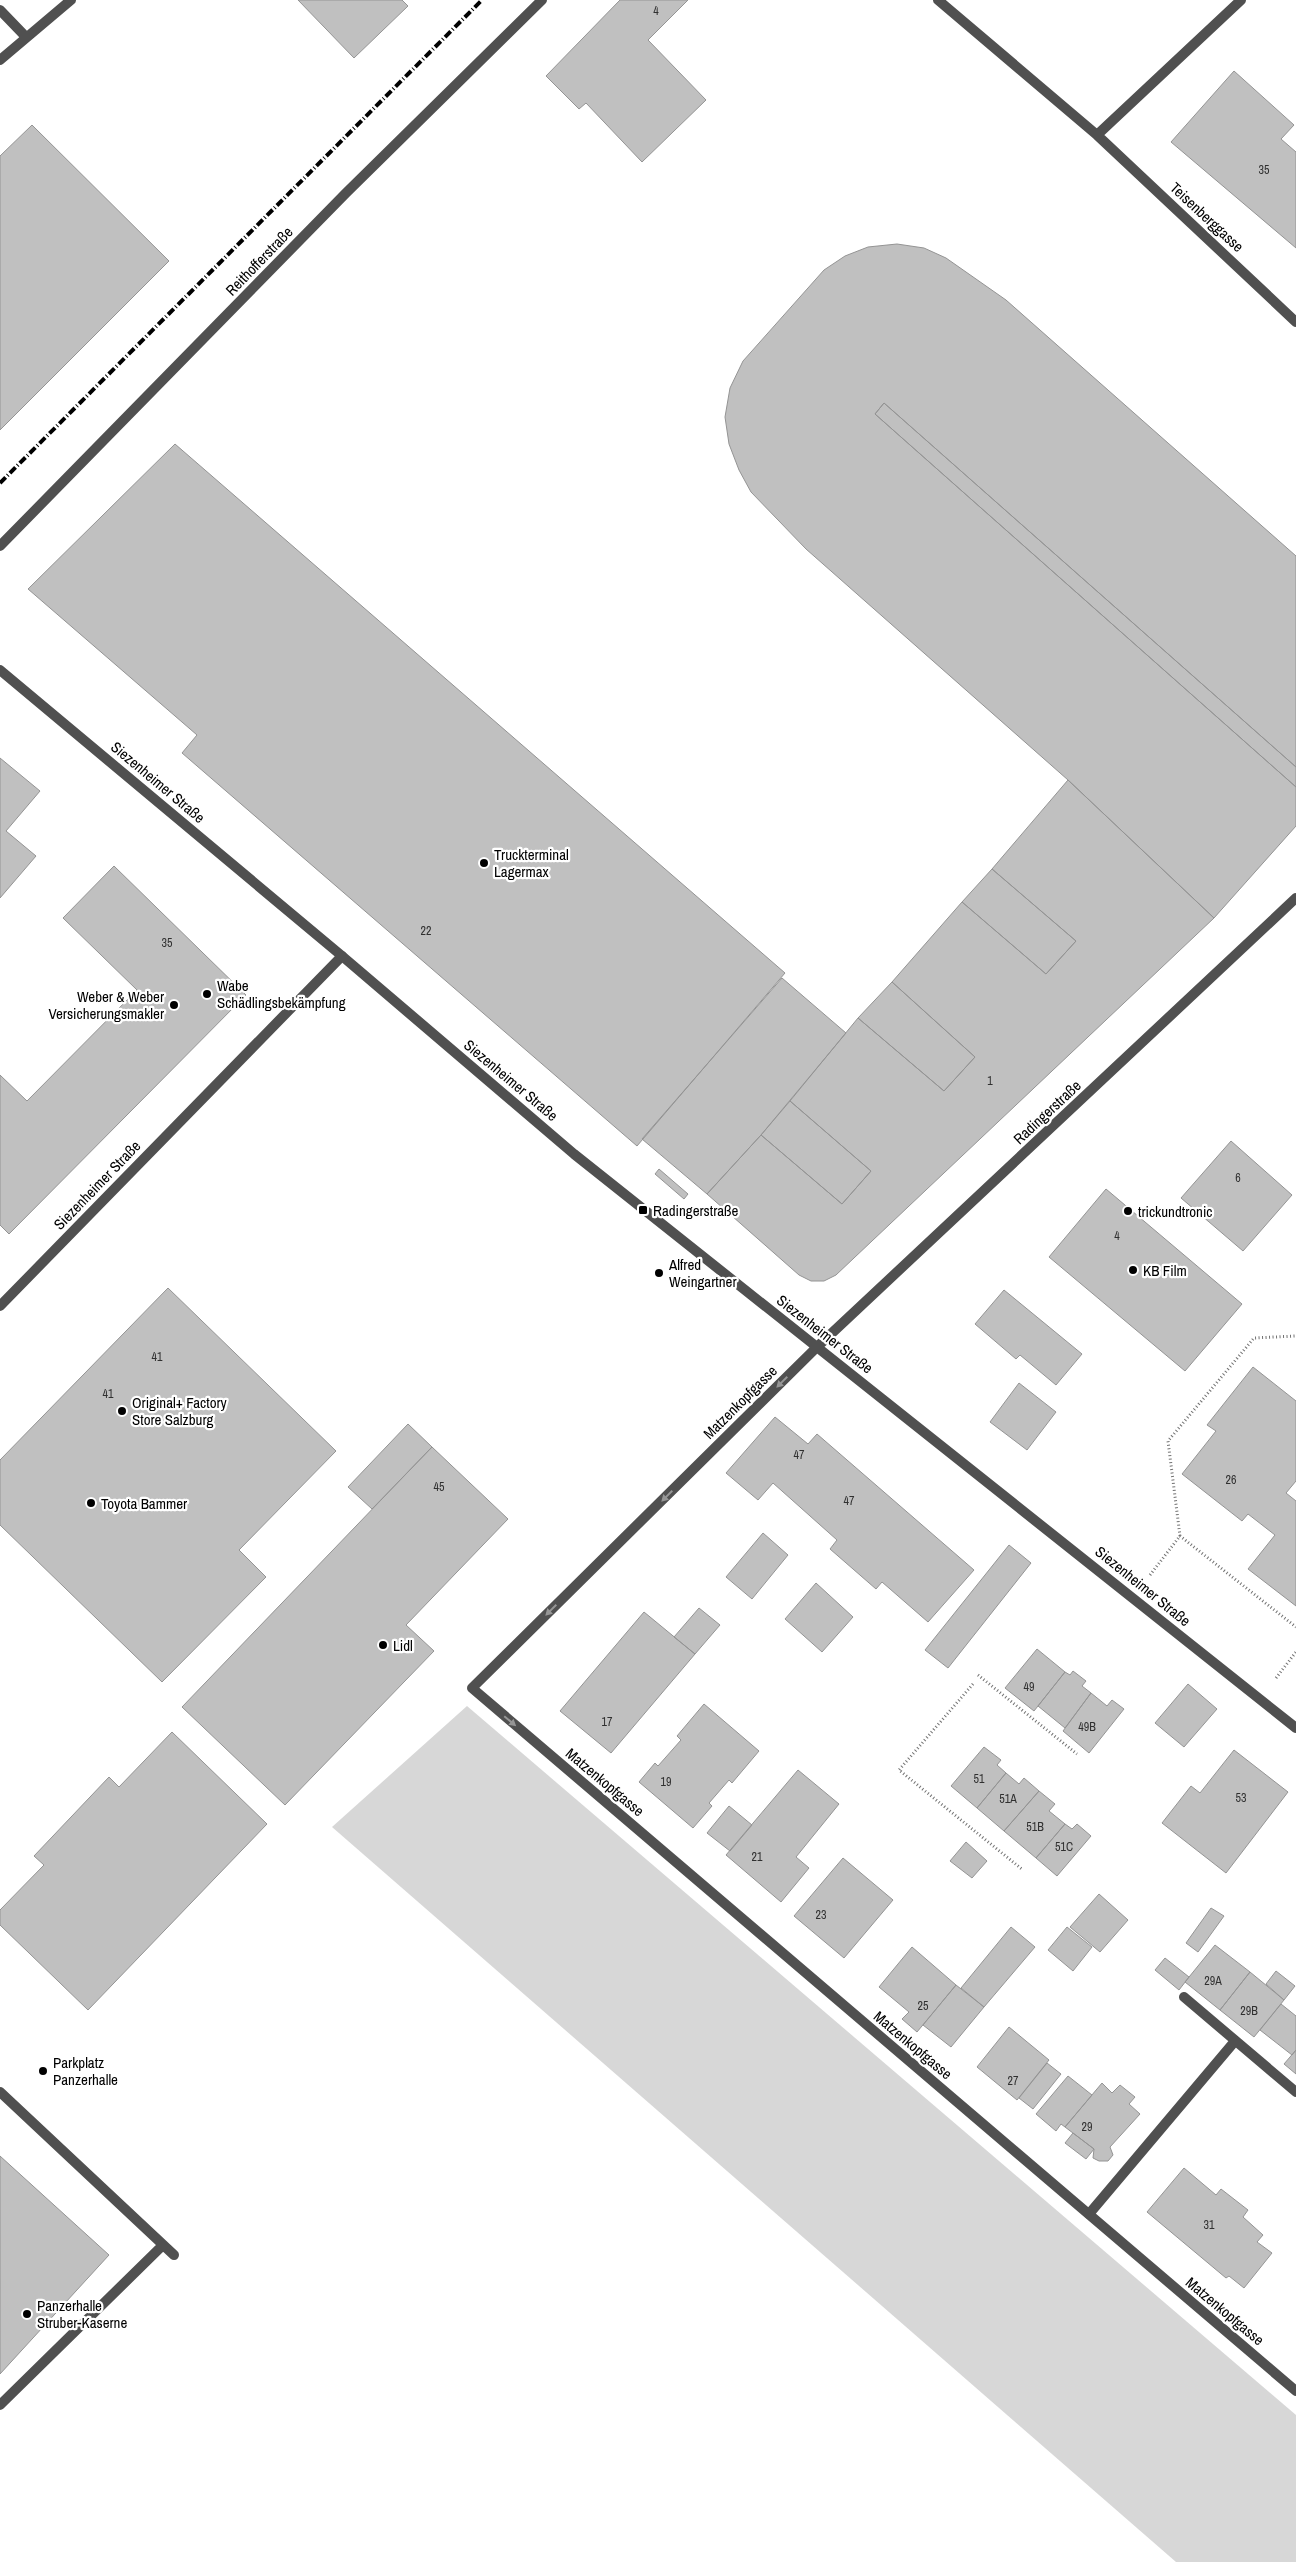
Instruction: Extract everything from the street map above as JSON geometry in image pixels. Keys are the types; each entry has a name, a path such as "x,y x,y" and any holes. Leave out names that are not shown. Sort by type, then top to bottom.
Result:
{"street":[{"path":"0,60 71,0"},
{"name":"Reithofferstraße","path":"0,546 346,194 542,0"},
{"name":"Teisenberggasse","path":"938,0 1097,135 1296,322"},
{"path":"1097,135 1241,0"},
{"path":"0,10 26,37"},
{"name":"Siezenheimer Straße","path":"0,670 342,956 574,1154 1296,1728"},
{"name":"Radingerstraße","path":"817,1347 1296,898"},
{"name":"Siezenheimer Straße","path":"0,1306 342,956"},
{"name":"Matzenkopfgasse","path":"817,1347 472,1688 1296,2391"},
{"path":"1184,1998 1296,2092"},
{"path":"1089,2214 1235,2041"},
{"path":"0,2092 174,2255"},
{"path":"0,2406 163,2245"}],"path":[{"path":"1296,1336 1254,1338 1168,1441 1180,1536 1296,1627"},
{"path":"1133,1597 1180,1536"},
{"path":"1292,1624 1296,1619"},
{"path":"978,1676 1077,1754"},
{"path":"973,1684 899,1770 1023,1870"}],"shaded area":[{"path":"467,1706 1296,2415 1296,2562 1176,2562 332,1827"}],"building":[{"path":"298,0 402,0 408,6 354,58"},
{"path":"620,0 688,0 648,40 706,100 642,162 586,103 579,109 546,76"},
{"path":"1234,71 1294,125 1281,139 1296,152 1296,248 1171,142"},
{"path":"32,125 169,261 0,430 0,156"},
{"path":"897,244 924,248 946,258 1006,300 1296,556 1296,767 884,403 875,414 1296,787 1296,826 1214,918 1068,780 806,549 751,492 739,470 729,444 725,417 730,388 743,361 824,270 845,256 868,247"},
{"path":"884,403 1296,767 1296,787 875,414"},
{"name":"Truckterminal Lagermax","path":"175,444 785,973 637,1146 182,753 197,735 28,589"},
{"path":"0,758 40,791 6,831 36,856 0,898"},
{"path":"1068,780 1214,918 836,1275 824,1281 811,1281 799,1275 707,1194 761,1135 842,1204 871,1171 790,1101 858,1018 944,1091 975,1057 892,982 962,902 1046,974 1076,941 992,869"},
{"path":"114,866 246,995 9,1234 0,1225 0,1075 27,1101 137,990 63,918"},
{"path":"992,869 1076,941 1046,974 962,902"},
{"path":"782,978 846,1033 761,1135 707,1194 642,1139"},
{"path":"892,982 975,1057 944,1091 858,1018"},
{"path":"790,1101 871,1171 842,1204 761,1135"},
{"path":"1231,1141 1292,1195 1243,1251 1181,1198"},
{"path":"659,1169 688,1194 684,1199 655,1174"},
{"path":"1106,1189 1242,1304 1185,1371 1049,1257"},
{"path":"168,1288 336,1451 239,1550 266,1577 162,1682 0,1525 0,1460"},
{"path":"1004,1290 1082,1354 1056,1385 1020,1355 1016,1359 975,1324"},
{"path":"1253,1367 1296,1401 1296,1481 1286,1493 1296,1501 1296,1606 1248,1569 1275,1535 1248,1514 1242,1521 1182,1474 1216,1431 1207,1425"},
{"path":"1019,1383 1056,1412 1027,1450 990,1422"},
{"path":"775,1417 808,1444 817,1434 974,1570 928,1622 882,1582 876,1589 830,1549 837,1540 773,1483 758,1500 726,1473"},
{"path":"408,1424 432,1447 372,1509 348,1487"},
{"path":"432,1447 508,1519 406,1625 434,1651 285,1805 182,1707"},
{"path":"763,1533 788,1555 752,1599 726,1577"},
{"path":"1009,1545 1031,1563 948,1668 925,1650"},
{"path":"816,1583 853,1617 822,1652 785,1619"},
{"path":"699,1608 720,1625 695,1654 674,1637"},
{"path":"644,1612 695,1654 611,1753 560,1711"},
{"path":"1037,1649 1065,1672 1034,1711 1005,1688"},
{"path":"1073,1671 1086,1681 1082,1686 1091,1693 1065,1728 1038,1706 1065,1672 1070,1675"},
{"path":"1188,1684 1217,1709 1184,1747 1155,1723"},
{"path":"1091,1693 1107,1706 1112,1700 1124,1709 1089,1753 1063,1731"},
{"path":"704,1704 759,1751 732,1783 729,1780 709,1803 712,1806 693,1828 639,1782 655,1763 658,1766 681,1740 677,1736"},
{"path":"172,1732 267,1824 88,2010 0,1925 0,1910 44,1865 34,1856 109,1777 119,1787"},
{"path":"984,1747 1001,1760 997,1765 1006,1773 977,1808 951,1786"},
{"path":"1234,1750 1288,1792 1226,1873 1162,1823 1191,1786 1200,1793"},
{"path":"798,1770 839,1804 796,1857 809,1868 781,1902 726,1855"},
{"path":"1006,1773 1019,1784 1024,1778 1039,1791 1004,1831 977,1808"},
{"path":"1039,1791 1055,1804 1049,1811 1065,1824 1036,1858 1004,1831"},
{"path":"729,1806 752,1825 730,1851 707,1833"},
{"path":"1065,1824 1072,1829 1077,1824 1091,1836 1057,1876 1036,1858"},
{"path":"966,1842 987,1861 972,1878 950,1861"},
{"path":"843,1858 893,1900 844,1958 794,1916"},
{"path":"1099,1894 1128,1920 1100,1952 1070,1927"},
{"path":"1211,1908 1224,1916 1198,1952 1186,1943"},
{"path":"1011,1927 1035,1947 984,2007 961,1988"},
{"path":"1067,1927 1092,1947 1073,1971 1048,1950"},
{"path":"1215,1945 1250,1972 1220,2010 1185,1982"},
{"path":"912,1947 956,1985 917,2032 902,2019 909,2012 879,1987"},
{"path":"1165,1958 1189,1977 1179,1990 1155,1970"},
{"path":"1276,1971 1295,1986 1284,2000 1266,1984"},
{"path":"1250,1972 1284,2000 1254,2037 1220,2010"},
{"path":"956,1985 984,2007 951,2047 923,2025"},
{"path":"1281,2004 1296,2016 1296,2050 1292,2055 1260,2030"},
{"path":"1009,2027 1049,2060 1017,2100 977,2067"},
{"path":"1296,2050 1296,2074 1284,2064"},
{"path":"1047,2063 1061,2074 1033,2109 1019,2098"},
{"path":"1068,2076 1092,2095 1065,2127 1061,2124 1056,2131 1036,2114"},
{"path":"1102,2083 1112,2093 1120,2085 1135,2097 1129,2104 1140,2114 1110,2147 1113,2155 1108,2161 1099,2161 1093,2158 1094,2149 1065,2127"},
{"path":"1073,2133 1094,2149 1086,2159 1065,2143"},
{"name":"Panzerhalle Struber-Kaserne","path":"0,2156 109,2255 0,2374"},
{"path":"1184,2168 1216,2195 1221,2189 1248,2210 1243,2217 1263,2235 1257,2242 1272,2253 1244,2288 1229,2276 1226,2278 1147,2212"}],"railway":[{"path":"0,483 482,0"}],"place":[{"name":"Truckterminal Lagermax","path":"484,863"},
{"name":"Wabe Schädlingsbekämpfung","path":"207,994"},
{"name":"Weber & Weber Versicherungsmakler","path":"174,1005"},
{"name":"Radingerstraße","path":"643,1210"},
{"name":"trickundtronic","path":"1128,1211"},
{"name":"KB Film","path":"1133,1270"},
{"name":"Alfred Weingartner","path":"659,1273"},
{"name":"Original+ Factory Store Salzburg","path":"122,1411"},
{"name":"Toyota Bammer","path":"91,1503"},
{"name":"Lidl","path":"383,1645"},
{"name":"Parkplatz Panzerhalle","path":"43,2071"},
{"name":"Panzerhalle Struber-Kaserne","path":"27,2314"}]}
